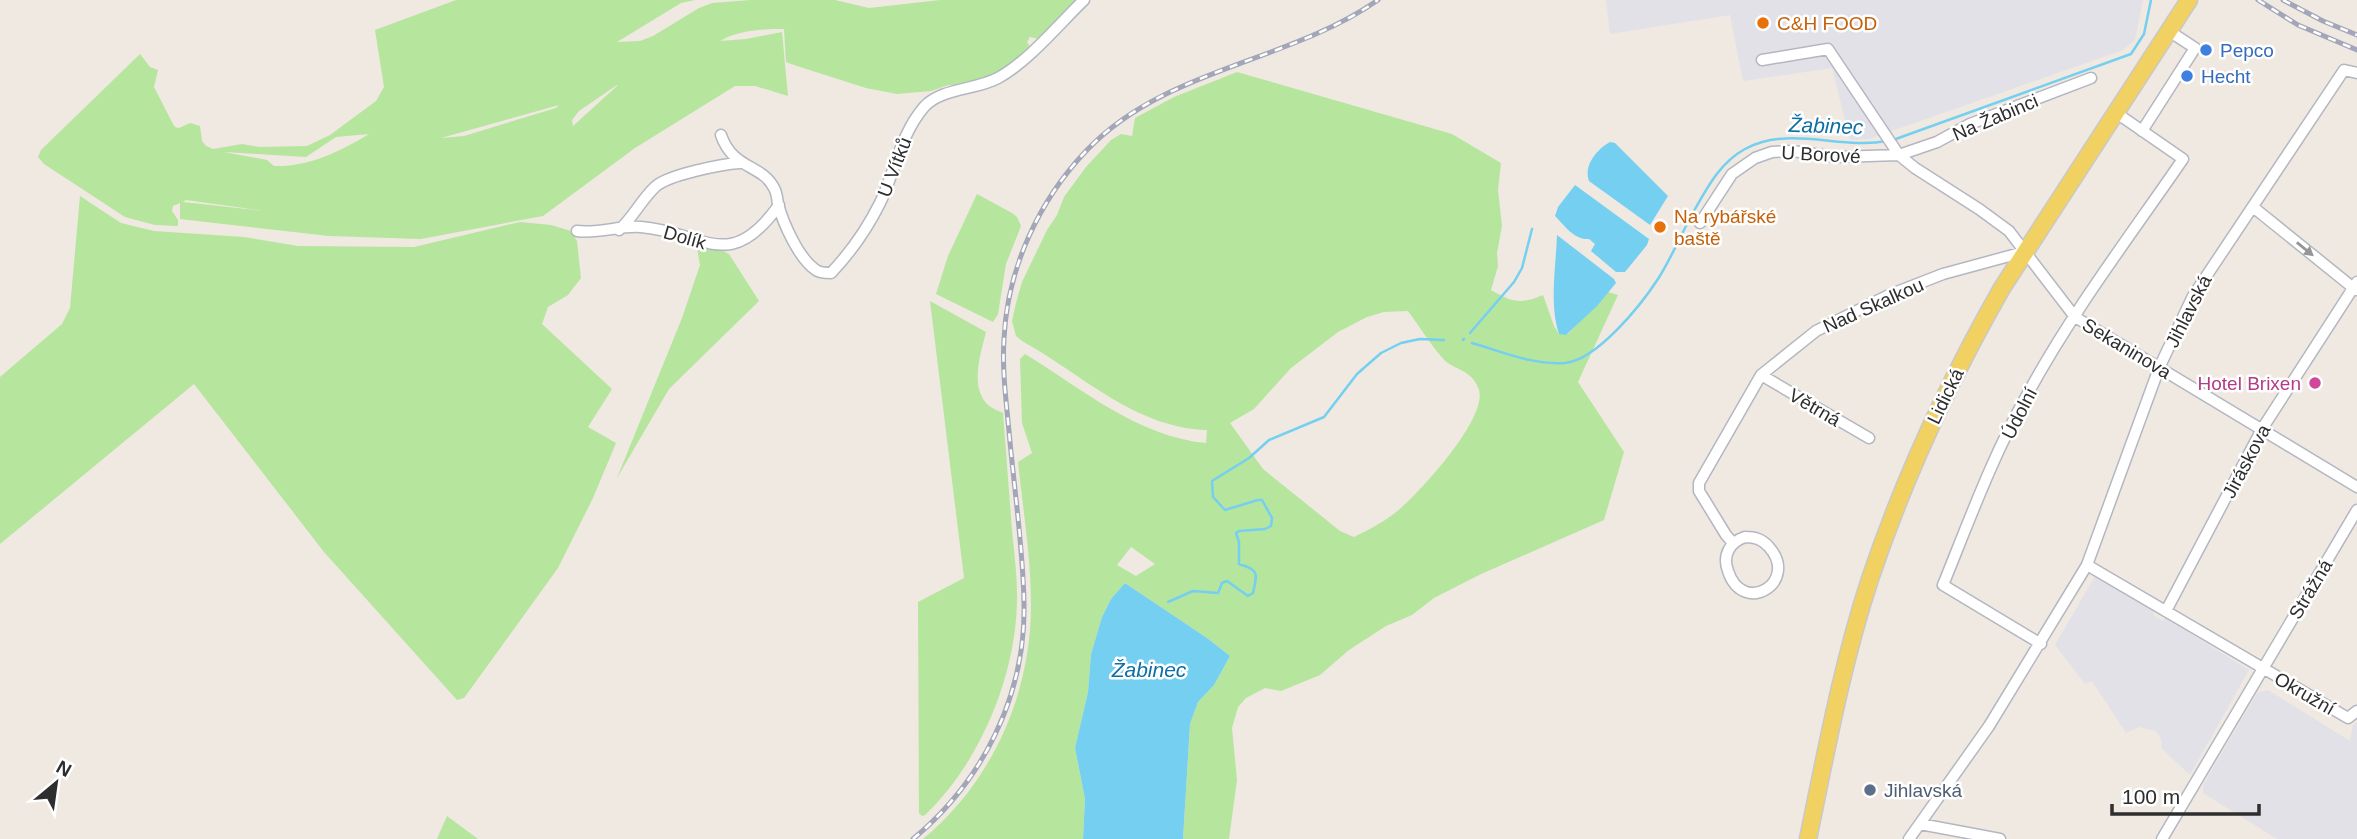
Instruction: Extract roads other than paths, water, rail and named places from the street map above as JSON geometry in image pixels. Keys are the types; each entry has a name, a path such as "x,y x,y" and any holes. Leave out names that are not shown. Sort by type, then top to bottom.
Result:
{"main road":[{"name":"Lidická","path":"1808,839 1843,676 1866,593 1907,478 1976,334 2025,252 2189,0"}],"street":[{"name":"U Vítků","path":"779,205 799,253 817,271 831,273 846,258 880,202 908,130 925,106 937,98 996,80 1015,67 1084,0"},
{"path":"2116,112 2142,131 2195,48 2169,31"},
{"path":"1762,60 1828,49 1896,150 1915,168 2009,231 2025,252"},
{"name":"Jihlavská","path":"1909,839 1989,726 2087,565 2159,368 2198,288 2344,70 2357,73"},
{"name":"Na Žabinci","path":"1896,150 1943,139 1970,124 2091,78"},
{"name":"Údolní","path":"2040,644 1943,585 1984,484 2027,394 2075,317 2183,159 2142,131"},
{"path":"720,135 724,145 740,163 769,180 776,190 779,205"},
{"name":"U Borové","path":"1700,223 1732,174 1755,158 1772,152 1792,151 1836,157 1896,150"},
{"path":"619,230 630,219 638,205 661,182 740,163"},
{"name":"Dolík","path":"577,231 593,233 636,226 665,229 716,246 734,245 761,226 779,205"},
{"path":"2253,207 2356,287"},
{"name":"Sekaninova","path":"2025,252 2075,317 2357,487"},
{"name":"Nad Skalkou","path":"1733,543 1699,491 1699,483 1761,375 1816,331 1889,295 1943,274 2025,252"},
{"name":"Jiráskova","path":"2166,611 2262,429 2356,287"},
{"name":"Větrná","path":"1761,375 1869,438"},
{"name":"Strážná","path":"2162,839 2357,510"},
{"path":"1745,537 1753,537 1761,540 1773,552 1778,568 1777,576 1767,589 1753,593 1738,588 1733,582 1726,565 1728,551 1733,543 1745,537"},
{"path":"2087,565 2262,668"},
{"name":"Okružní","path":"2262,668 2353,715"},
{"path":"1920,824 2000,839"}],"water":[{"path":"1610,142 1615,143 1668,196 1650,225 1589,181 1588,170 1592,158"},
{"path":"1575,185 1649,239 1625,272 1616,272 1591,251 1595,244 1589,239 1574,235 1555,216 1558,207"},
{"path":"1557,235 1616,283 1597,306 1566,335 1559,334 1554,310"},
{"name":"Žabinec","path":"1125,583 1230,656 1214,685 1198,702 1190,724 1183,839 1083,839 1085,799 1075,748 1088,692 1091,654 1102,617 1111,599"}],"waterway":[{"name":"Žabinec","path":"1893,140 2131,54 2144,34 2151,0"},
{"name":"Žabinec","path":"1472,343 1541,362 1565,363 1577,360 1604,342 1641,303 1663,271 1710,183 1736,154 1762,142 1779,139 1852,143 1887,141"},
{"path":"1470,333 1514,282 1522,268 1532,229"},
{"name":"Žabinec","path":"1168,602 1193,591 1218,593 1222,583 1227,581 1248,596 1253,593 1255,574 1251,568 1239,564 1239,542 1236,533 1265,529 1271,526 1272,518 1262,500 1225,510 1213,497 1212,481 1249,458 1269,440 1324,417 1357,374 1381,353 1401,343 1420,339 1444,340"}],"railway":[{"path":"913,839 960,791 979,763 996,734 1017,671 1023,637 1024,603 1005,385 1004,339 1011,287 1040,213 1087,150 1118,123 1153,101 1190,83 1306,38 1343,21 1378,0"},
{"path":"2258,0 2298,25 2357,50"},
{"path":"2283,0 2357,35"}],"place":[{"name":"C&H FOOD","path":"1763,23"},
{"name":"Pepco","path":"2206,50"},
{"name":"Hecht","path":"2187,76"},
{"name":"Na rybářské baště","path":"1660,227"},
{"name":"Hotel Brixen","path":"2315,383"},
{"name":"Jihlavská","path":"1870,790"}]}
